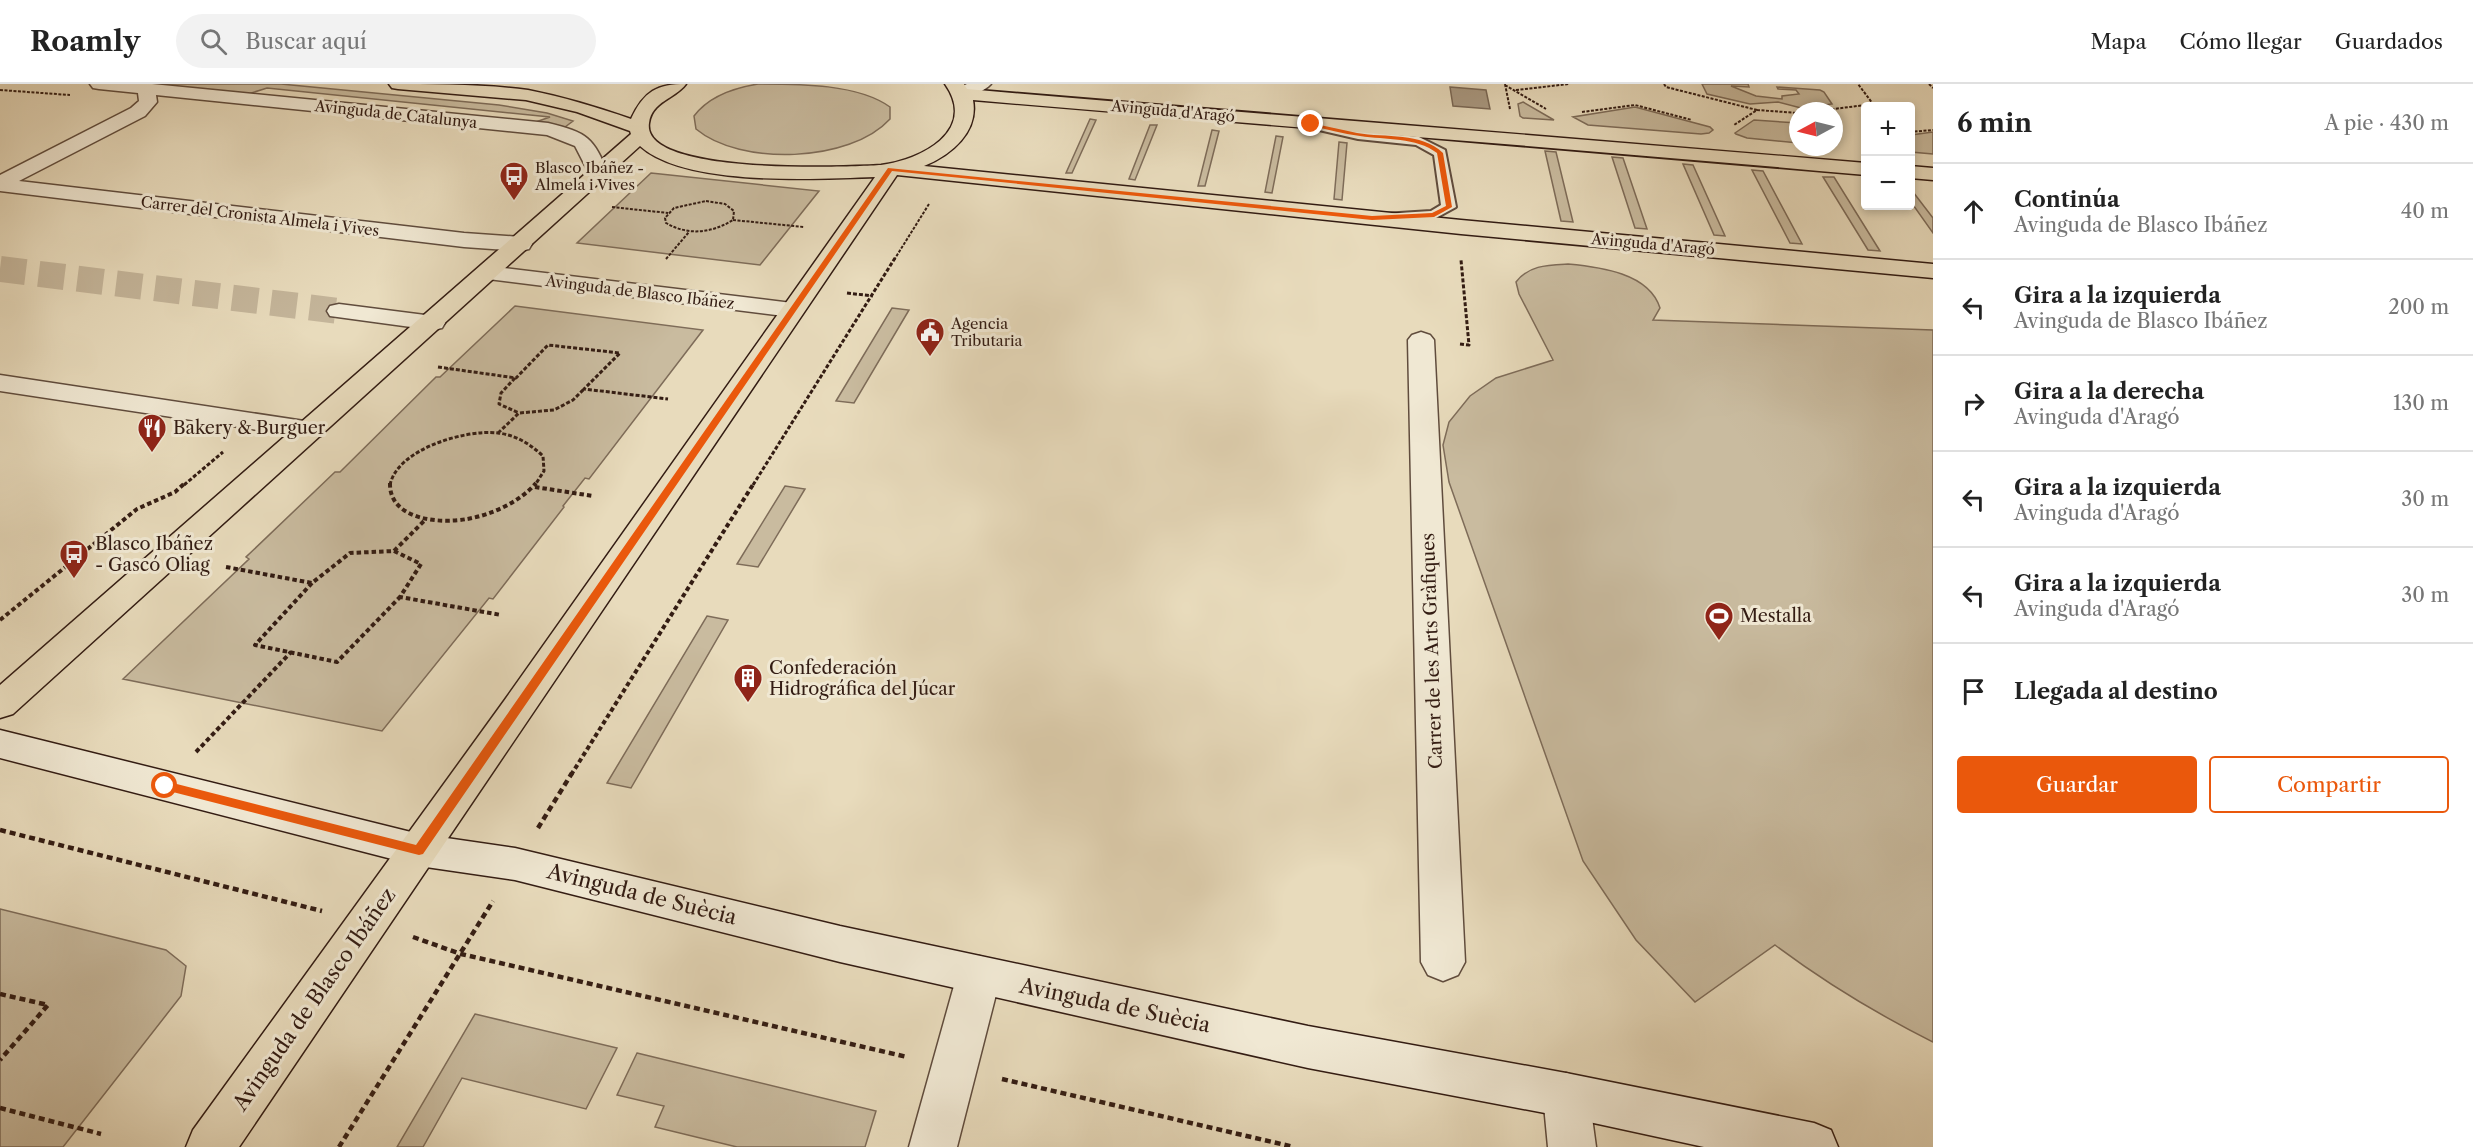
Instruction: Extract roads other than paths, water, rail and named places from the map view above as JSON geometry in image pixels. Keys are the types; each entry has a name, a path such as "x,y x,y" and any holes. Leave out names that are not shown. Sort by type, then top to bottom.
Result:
{"main road":[{"name":"Avinguda de Catalunya","path":"398,84 526,95 590,110 639,131 649,146 663,153 690,162 723,168 775,172 892,169"},
{"path":"0,705 599,175 639,131 647,105 657,95 677,84"},
{"path":"892,169 929,156 950,141 962,125 966,109 960,90"},
{"name":"Avinguda d'Aragó","path":"960,90 1311,124 1405,128 1861,169"},
{"name":"Avinguda d'Aragó","path":"892,169 1372,218 1933,271"},
{"name":"Avinguda de Blasco Ibáñez","path":"210,1147 892,169"},
{"path":"1915,172 1933,174"}],"street":[{"name":"Avinguda de Catalunya","path":"99,84 548,129 582,139 599,175"},
{"path":"960,90 982,84"},
{"path":"0,184 138,112 148,102 147,89"},
{"name":"Carrer del Cronista Almela i Vives","path":"0,184 464,240 521,244"},
{"name":"Avinguda de Blasco Ibáñez","path":"488,273 792,310"},
{"path":"339,311 433,323"},
{"name":"Carrer de les Arts Gràfiques","path":"1421,340 1443,962"},
{"path":"0,383 311,430"},
{"path":"0,744 419,850"},
{"name":"Avinguda de Suècia","path":"419,850 515,864 840,944 1308,1047 1566,1095 1814,1147"},
{"path":"933,1147 979,975"},
{"path":"1566,1095 1572,1147"}],"lane":[{"name":"Avinguda d'Aragó","path":"1311,124 1358,135 1419,141 1440,153 1449,207 1434,215 1372,218"}],"tunnel":[{"path":"0,269 339,311"}],"place":[{"name":"Blasco Ibáñez - Almela i Vives","path":"514,202"},
{"name":"Agencia Tributaria","path":"930,358"},
{"name":"Bakery & Burguer","path":"152,454"},
{"name":"Blasco Ibáñez - Gascó Oliag","path":"74,580"},
{"name":"Mestalla","path":"1719,642"},
{"name":"Confederación Hidrográfica del Júcar","path":"748,704"}]}
